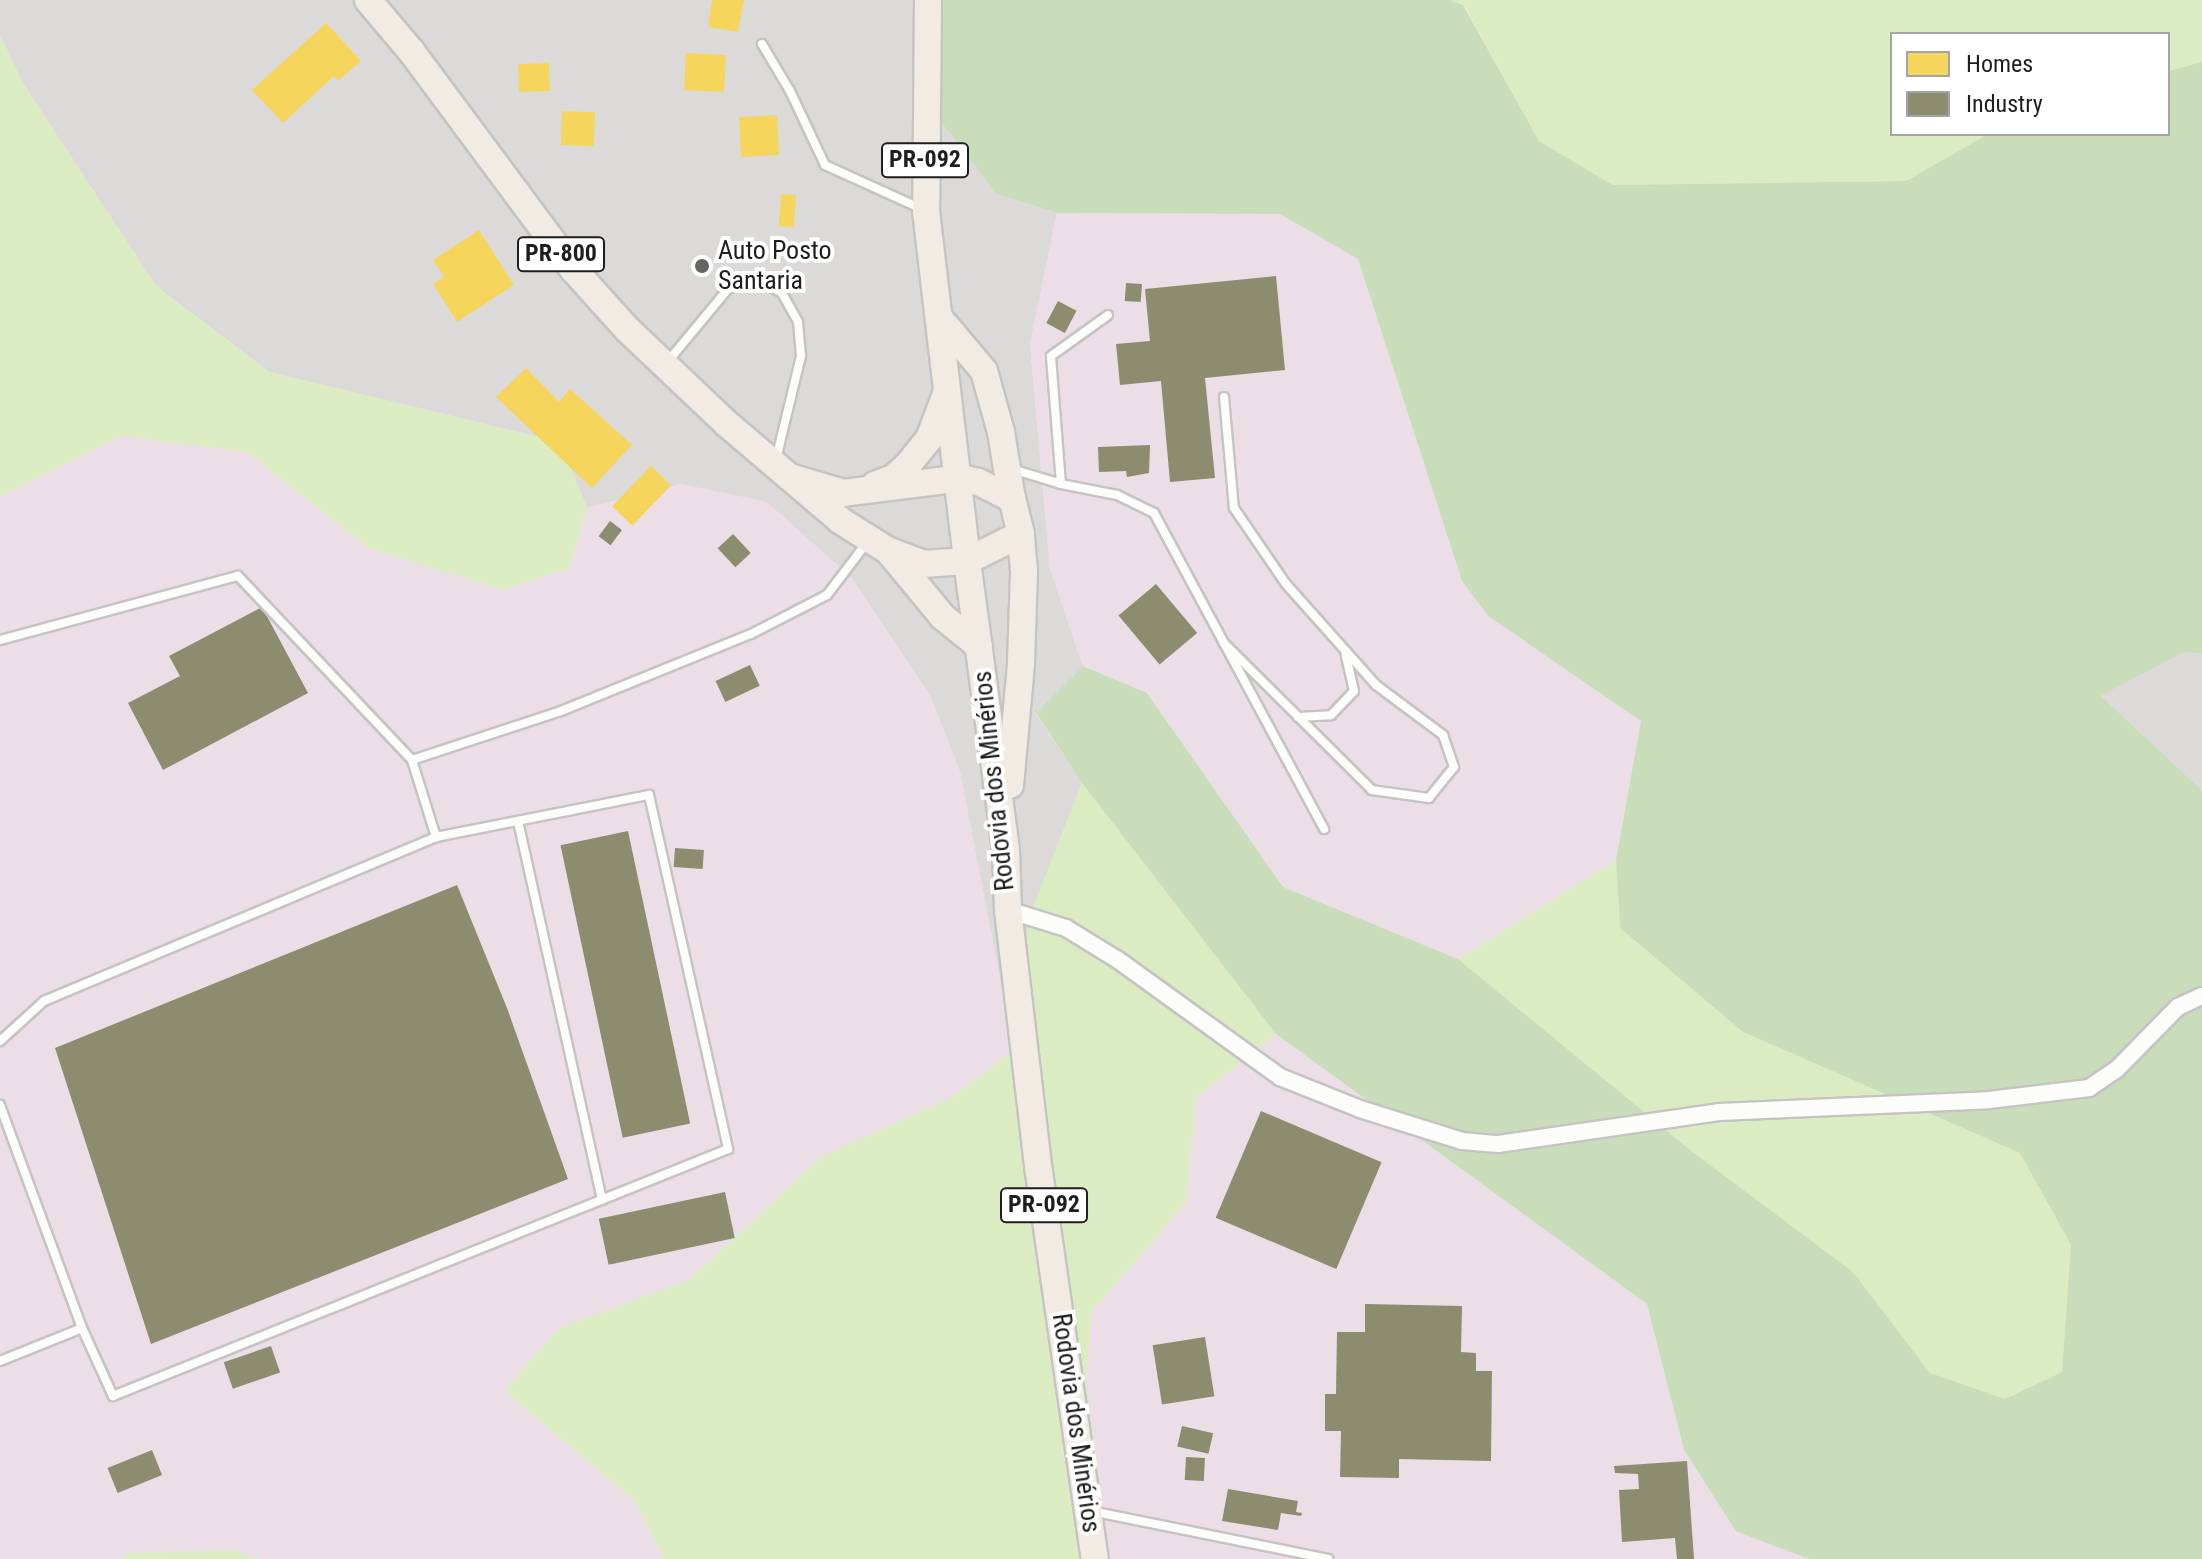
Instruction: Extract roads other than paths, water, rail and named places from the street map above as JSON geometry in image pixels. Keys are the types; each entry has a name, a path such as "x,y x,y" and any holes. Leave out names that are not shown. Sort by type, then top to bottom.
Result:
{"main road":[{"name":"PR-800","path":"368,0 411,51 573,269 665,365 841,521 878,545 923,564 967,561"},
{"name":"Rodovia dos Minérios","path":"928,0 926,211 949,383 967,561 1006,849 1008,910 1039,1172 1095,1559"},
{"path":"940,319 984,371 1021,534 1024,571 1021,663 1013,732 1006,849"},
{"path":"844,493 893,478 907,466 936,426 949,383"},
{"name":"PR-800","path":"782,470 844,493 958,480"},
{"path":"958,480 978,482 1012,499"},
{"path":"967,561 1021,534"},
{"path":"878,545 943,617 979,646"}],"street":[{"path":"1008,910 1066,928 1118,960 1280,1077 1360,1109 1462,1141 1498,1144 1719,1112 1989,1100 2089,1088 2117,1069 2178,1007 2202,996"}],"lane":[{"path":"762,44 790,91 825,165 926,211"},
{"path":"665,365 728,289 756,279 782,293 798,322 801,356 782,470"},
{"path":"1061,484 1051,356 1108,315"},
{"path":"1224,397 1234,508 1286,584 1376,685 1443,735 1454,767 1429,798 1372,790 1224,643"},
{"path":"1007,468 1061,484 1117,495 1154,513 1324,829"},
{"path":"412,760 561,711 751,634 827,595 878,545"},
{"path":"0,640 238,576 412,760 436,837"},
{"path":"1298,717 1331,715 1354,691 1345,650"},
{"path":"0,1041 44,1001 436,837 649,795 728,1149 113,1396 82,1328 0,1105"},
{"path":"518,821 602,1200"},
{"path":"0,1361 82,1328"},
{"path":"1090,1511 1328,1559"}],"place":[{"name":"Auto Posto Santaria","path":"702,266"}]}
